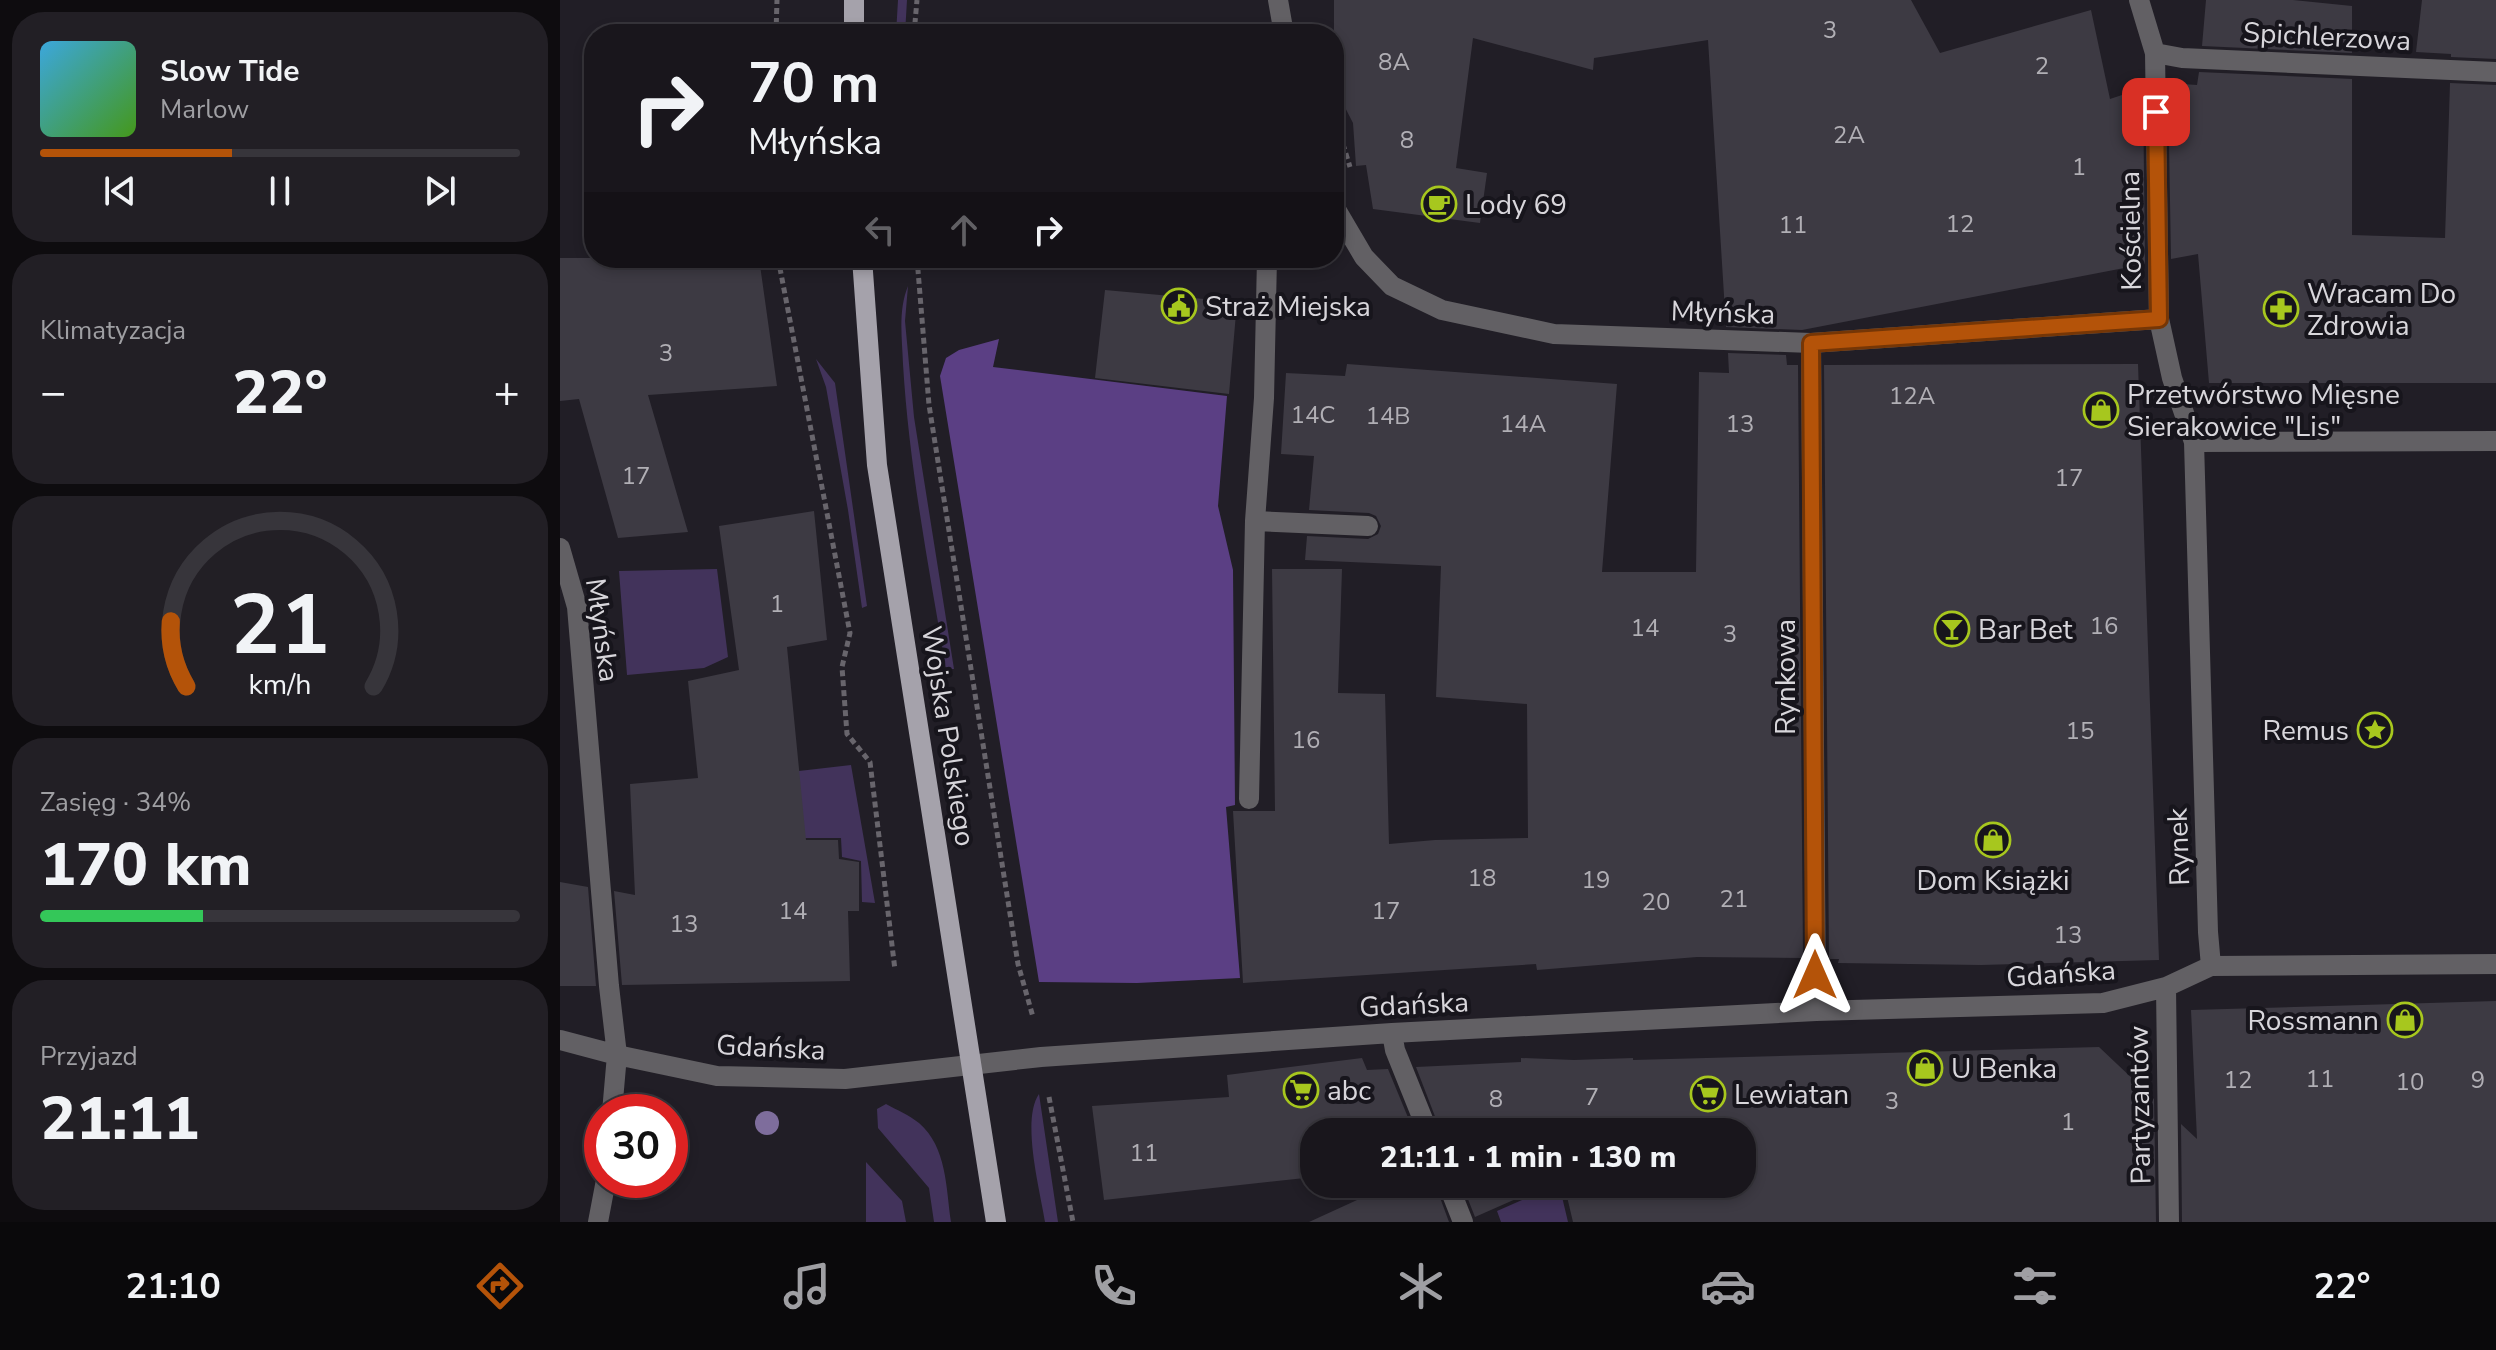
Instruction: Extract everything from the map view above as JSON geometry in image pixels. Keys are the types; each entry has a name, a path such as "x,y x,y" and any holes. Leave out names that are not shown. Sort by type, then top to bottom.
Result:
{"main road":[{"path":"854,0 854,24"},
{"name":"Wojska Polskiego","path":"863,268 877,465 996,1222"}],"street":[{"path":"1278,0 1282,24"},
{"name":"Kościelna","path":"2139,0 2155,53 2159,319"},
{"name":"Spichlerzowa","path":"2155,53 2182,58 2496,72"},
{"name":"Młyńska","path":"1344,223 1364,257 1392,286 1442,310 1554,334 1811,343 2159,319"},
{"path":"1249,799 1255,521 1264,398 1267,268"},
{"name":"Rynek","path":"2159,319 2172,378 2194,442 2211,966"},
{"name":"Rynkowa","path":"1811,343 1816,1011"},
{"path":"2194,442 2496,441"},
{"path":"1255,521 1368,526"},
{"name":"Młyńska","path":"560,548 577,607 617,1055 614,1094"},
{"path":"2211,966 2496,964"},
{"name":"Gdańska","path":"560,1040 717,1076 845,1079 1041,1057 1392,1033 1816,1011 2103,1003 2166,987 2211,966"},
{"name":"Partyzantów","path":"2166,987 2169,1222"},
{"path":"1392,1033 1395,1050 1422,1118"},
{"path":"598,1222 603,1198"},
{"path":"1454,1198 1463,1222"}],"path":[{"path":"776,24 777,0"},
{"path":"915,24 917,0"},
{"path":"1344,149 1351,173"},
{"path":"780,268 850,633 842,667 847,734 870,762 895,970"},
{"path":"918,268 932,420 1018,964 1030,999 1073,1222"}],"shaded area":[{"path":"898,0 907,0 906,24 897,24"},
{"path":"908,286 905,321 914,417 954,669 946,669 910,440 901,324"},
{"path":"999,339 993,367 1227,396 1218,506 1233,570 1235,805 1226,807 1240,978 1137,983 1039,982 940,376 946,358 959,350"},
{"path":"816,359 835,383 867,606 862,608 826,387"},
{"path":"717,569 728,657 704,668 627,675 619,571"},
{"path":"851,765 875,903 862,902 861,861 842,857 841,838 774,838 738,778"},
{"path":"1039,1094 1058,1222 1045,1222 1033,1156 1032,1120"},
{"path":"886,1104 919,1123 935,1144 944,1169 951,1222 934,1222 929,1188 878,1128 877,1109"},
{"path":"866,1162 902,1201 906,1222 866,1222"},
{"path":"1527,1198 1562,1198 1568,1222 1501,1222 1497,1211"}],"building":[{"path":"1334,0 1911,0 1940,53 2091,10 2110,99 2143,88 2145,264 1802,330 1726,327 1708,40 1594,58 1593,70 1473,38 1456,168 1487,173 1480,223 1373,209 1366,165 1356,166 1353,123 1344,105 1344,24 1334,24"},
{"path":"2206,0 2293,0 2352,6 2352,53 2202,46"},
{"path":"2422,0 2496,0 2496,59 2416,52"},
{"path":"2199,72 2352,79 2352,235 2445,238 2450,83 2496,85 2496,383 2209,383 2198,254 2171,259 2168,83 2197,85"},
{"path":"560,258 584,258 584,268 760,268 777,386 648,395 688,532 618,538 579,399 560,401"},
{"path":"1105,290 1237,302 1229,394 1095,378"},
{"path":"1728,353 1786,355 1787,365 1798,365 1803,958 1697,957 1537,970 1536,964 1243,983 1233,811 1275,811 1272,569 1342,569 1338,693 1385,694 1389,844 1528,838 1527,704 1436,697 1441,566 1305,560 1307,536 1368,539 1378,534 1381,526 1376,516 1369,513 1309,510 1314,456 1281,454 1286,373 1345,376 1347,364 1617,384 1602,572 1696,572 1699,372 1729,373"},
{"path":"2138,364 2159,960 1981,965 1838,963 1839,959 1829,959 1824,365"},
{"path":"814,511 827,640 787,647 806,840 838,840 839,859 859,862 859,911 848,911 850,981 622,985 614,891 635,895 630,784 698,778 688,681 739,670 719,526"},
{"path":"560,882 588,887 596,986 560,986"},
{"path":"2496,1001 2496,1222 2182,1222 2181,1124 2197,1139 2191,1010"},
{"path":"2099,1047 2154,1099 2156,1222 1573,1222 1567,1198 1756,1198 1756,1118 1436,1118 1416,1067 1521,1062 1521,1058 1633,1060"},
{"path":"1362,1058 1367,1070 1388,1069 1408,1118 1300,1118 1300,1179 1104,1200 1092,1106 1229,1097 1227,1075"},
{"path":"1361,1198 1440,1198 1449,1222 1309,1222"},
{"path":"1468,1198 1518,1198 1475,1217"}],"place":[{"name":"Lody 69","path":"1439,204"},
{"name":"Straż Miejska","path":"1179,306"},
{"name":"Wracam Do Zdrowia","path":"2281,309"},
{"name":"Przetwórstwo Mięsne Sierakowice \"Lis\"","path":"2101,410"},
{"name":"Bar Bet","path":"1952,629"},
{"name":"Remus","path":"2375,730"},
{"name":"Dom Książki","path":"1993,840"},
{"name":"Rossmann","path":"2405,1020"},
{"name":"U Benka","path":"1925,1068"},
{"name":"abc","path":"1301,1090"},
{"name":"Lewiatan","path":"1708,1094"}],"route":[{"path":"1815,975 1811,343 2159,319 2156,112"}]}
